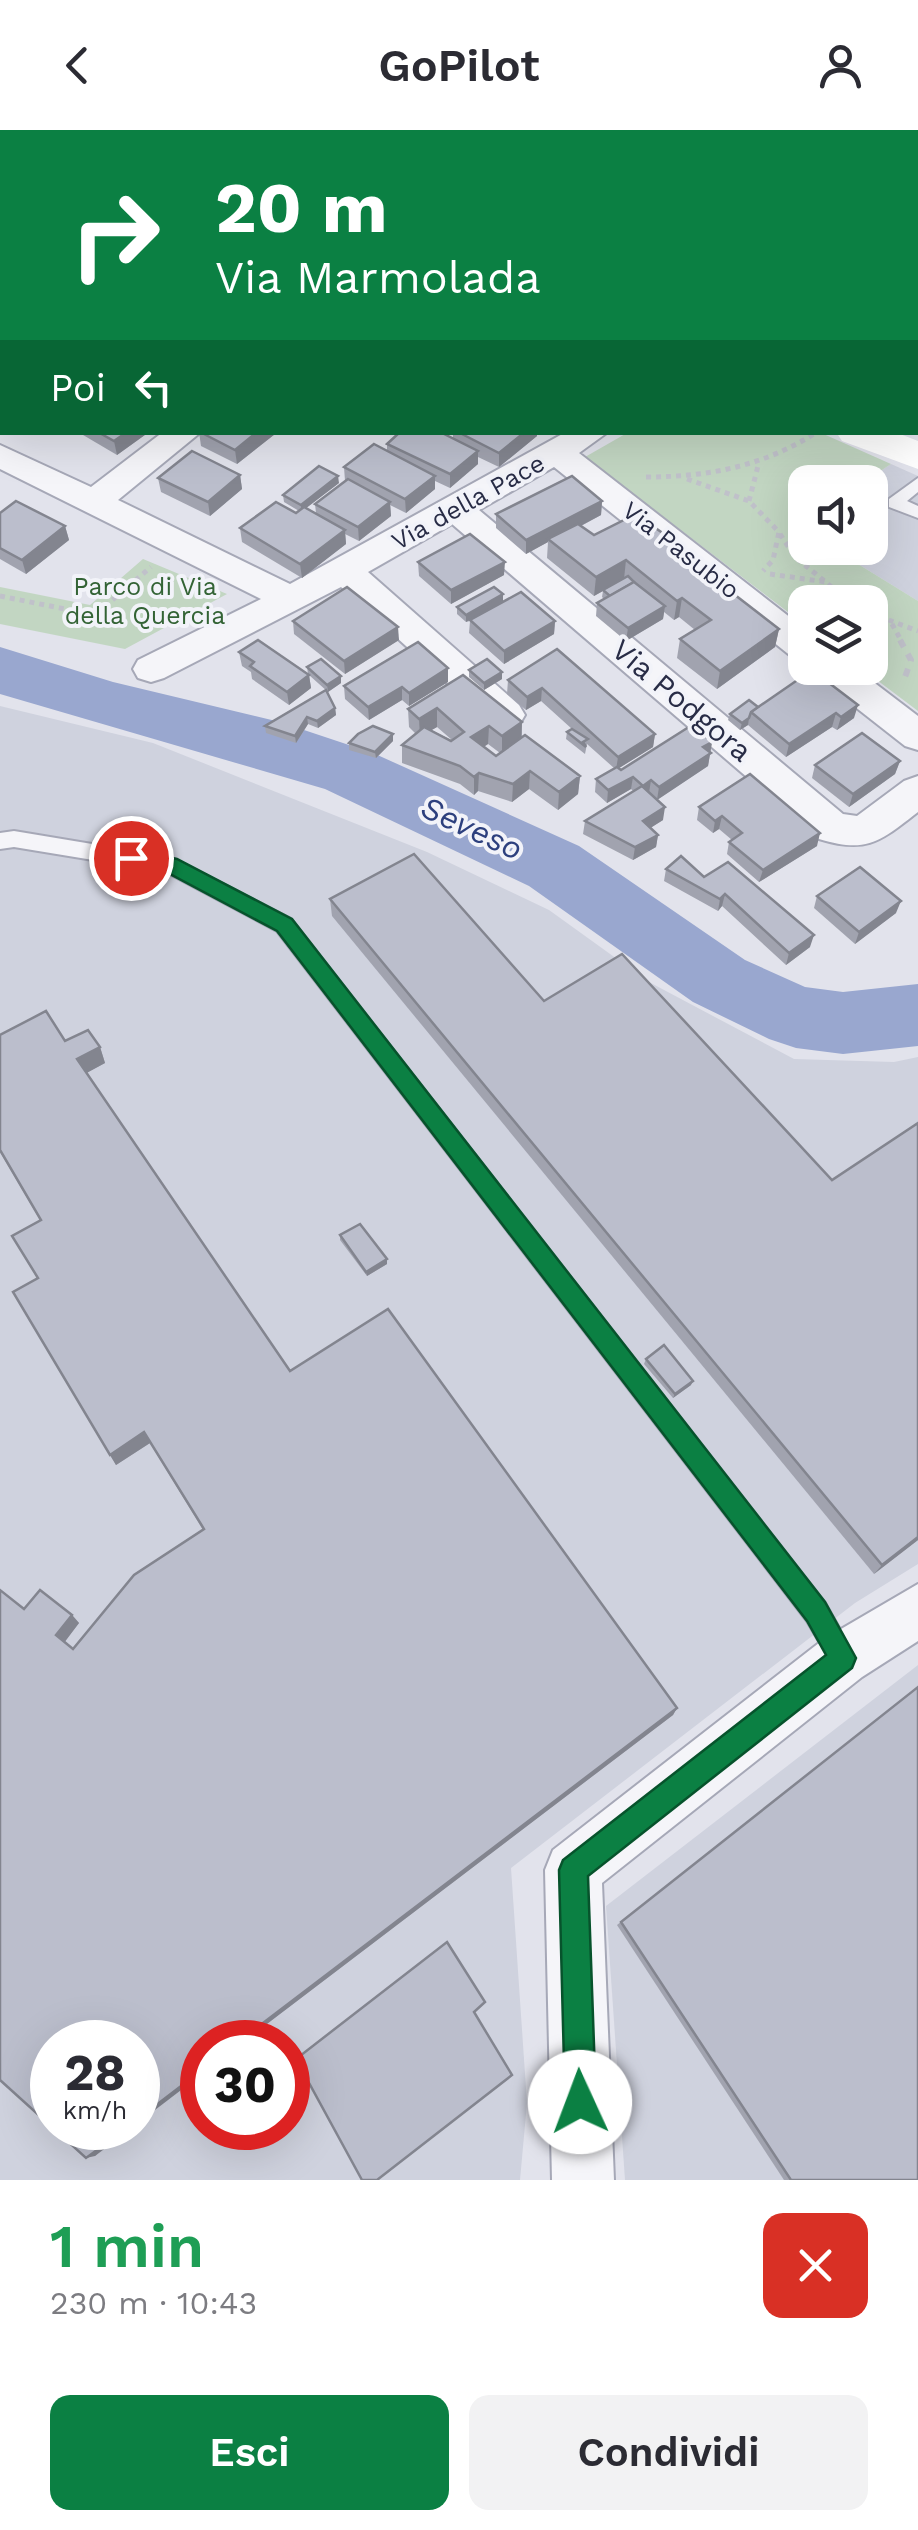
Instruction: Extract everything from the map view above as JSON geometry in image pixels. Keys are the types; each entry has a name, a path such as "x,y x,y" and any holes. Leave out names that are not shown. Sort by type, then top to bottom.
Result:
{"street":[{"path":"94,502 181,435"},
{"name":"Via della Pace","path":"150,668 291,599 587,435"},
{"path":"862,435 905,455"},
{"name":"Via Pasubio","path":"557,453 788,635"},
{"path":"0,456 291,599"},
{"name":"Via Podgora","path":"455,508 833,828 864,832 918,791"},
{"path":"344,570 511,720"},
{"path":"852,685 904,726"},
{"path":"582,2180 573,1870 843,1658 918,1610"}],"lane":[{"path":"905,455 895,502 918,512"},
{"path":"0,841 170,865 284,925 816,1612 843,1658"}],"path":[{"path":"597,484 612,475 681,478 758,466 792,451 812,435"},
{"path":"749,501 758,466"},
{"path":"681,478 749,501 779,532 796,557 830,585"},
{"path":"779,532 773,560 761,573 826,582"},
{"path":"0,596 95,615 178,544"},
{"path":"888,622 918,631"},
{"path":"892,624 911,660 904,679 904,726"}],"shaded area":[{"path":"888,466 918,476 918,601 860,565 888,565"},
{"path":"0,706 153,743 427,852 549,910 649,982 794,1059 894,1062 918,1057 918,1564 855,1603 511,1868 527,2103 520,2180 0,2180"},
{"path":"918,1665 918,2180 625,2180 606,1906"}],"green space":[{"path":"624,435 826,435 891,464 788,465 788,565 860,565 918,601 918,711 884,685 888,685 888,585 788,585 788,612 585,457"},
{"name":"Parco di Via della Quercia","path":"143,559 227,594 125,649 0,624 0,587 90,605"}],"building":[{"path":"206,435 253,435 235,450"},
{"path":"397,435 446,435 478,451 450,474 387,444"},
{"path":"464,435 521,435 499,453"},
{"path":"374,444 435,476 405,499 344,467"},
{"path":"192,451 240,475 208,502 158,478"},
{"path":"319,466 338,476 301,505 283,495"},
{"path":"572,476 602,501 526,540 496,514"},
{"path":"348,479 390,502 358,527 315,504"},
{"path":"16,501 65,526 22,560 0,548 0,513"},
{"path":"276,502 296,513 304,507 345,530 300,564 240,528"},
{"path":"632,516 664,534 660,537 779,629 720,671 680,639 711,620 682,598 677,601 626,560 596,577 548,539 578,524 594,535"},
{"path":"470,534 505,562 451,590 418,562"},
{"path":"628,576 634,582 610,596 603,590"},
{"path":"634,582 665,606 628,628 597,603"},
{"path":"347,587 398,627 344,661 293,621"},
{"path":"494,587 503,594 466,615 457,607"},
{"path":"521,592 555,621 504,651 470,620"},
{"path":"258,640 309,675 287,692 250,666 254,662 239,652"},
{"path":"418,642 448,668 409,693 402,687 368,707 344,686"},
{"path":"557,649 655,734 618,757 542,688 527,697 508,680"},
{"path":"321,659 341,676 327,685 307,667"},
{"path":"487,659 502,672 484,683 469,670"},
{"path":"463,675 522,722 502,736 489,726 471,737 496,756 525,735 580,776 559,792 530,771 513,784 479,773 474,777 460,766 402,745 424,727 451,741 464,732 437,708 419,719 408,709"},
{"path":"790,685 832,685 858,705 841,717 836,713 789,744 751,712"},
{"path":"326,690 335,708 317,721 307,717 295,736 265,726"},
{"path":"749,700 758,707 742,723 730,714"},
{"path":"692,725 712,742 703,747 711,753 659,787 651,780 643,786 633,777 608,790 596,779 617,767 621,770"},
{"path":"373,726 393,734 375,752 349,743 358,734"},
{"path":"572,729 588,739 583,742 586,747 567,732"},
{"path":"862,733 900,761 853,794 815,765"},
{"path":"750,774 820,833 763,870 729,842 742,833 722,816 715,821 699,807"},
{"path":"642,786 665,807 643,821 658,835 635,847 585,821"},
{"path":"414,854 544,1001 622,954 832,1180 918,1123 918,1537 882,1565 330,899"},
{"path":"681,856 704,877 728,862 814,935 789,953 725,894 720,899 666,869"},
{"path":"860,867 901,901 859,932 817,896"},
{"path":"46,1011 65,1041 88,1030 100,1047 77,1059 290,1371 388,1309 677,1708 267,2020 180,2020 180,2087 160,2102 160,2020 30,2020 30,2107 0,2080 0,1590 24,1609 40,1590 72,1615 56,1635 73,1649 134,1575 204,1529 144,1432 110,1455 13,1292 38,1278 12,1236 41,1220 0,1150 0,1035"},
{"path":"360,1224 387,1259 366,1272 340,1235"},
{"path":"664,1345 693,1381 675,1394 646,1359"},
{"path":"918,1687 918,2180 791,2180 621,1922"},
{"path":"447,1942 485,2002 474,2012 512,2075 377,2180 362,2180 310,2085 310,2048"},
{"path":"77,2150 97,2150 86,2158"}],"waterway":[{"name":"Seveso","path":"0,670 107,705 280,747 349,771 554,866 719,981 796,1017 843,1023 918,1015"}],"route":[{"path":"131,858 170,865 284,925 816,1612 843,1658 573,1870 580,2102"}]}
